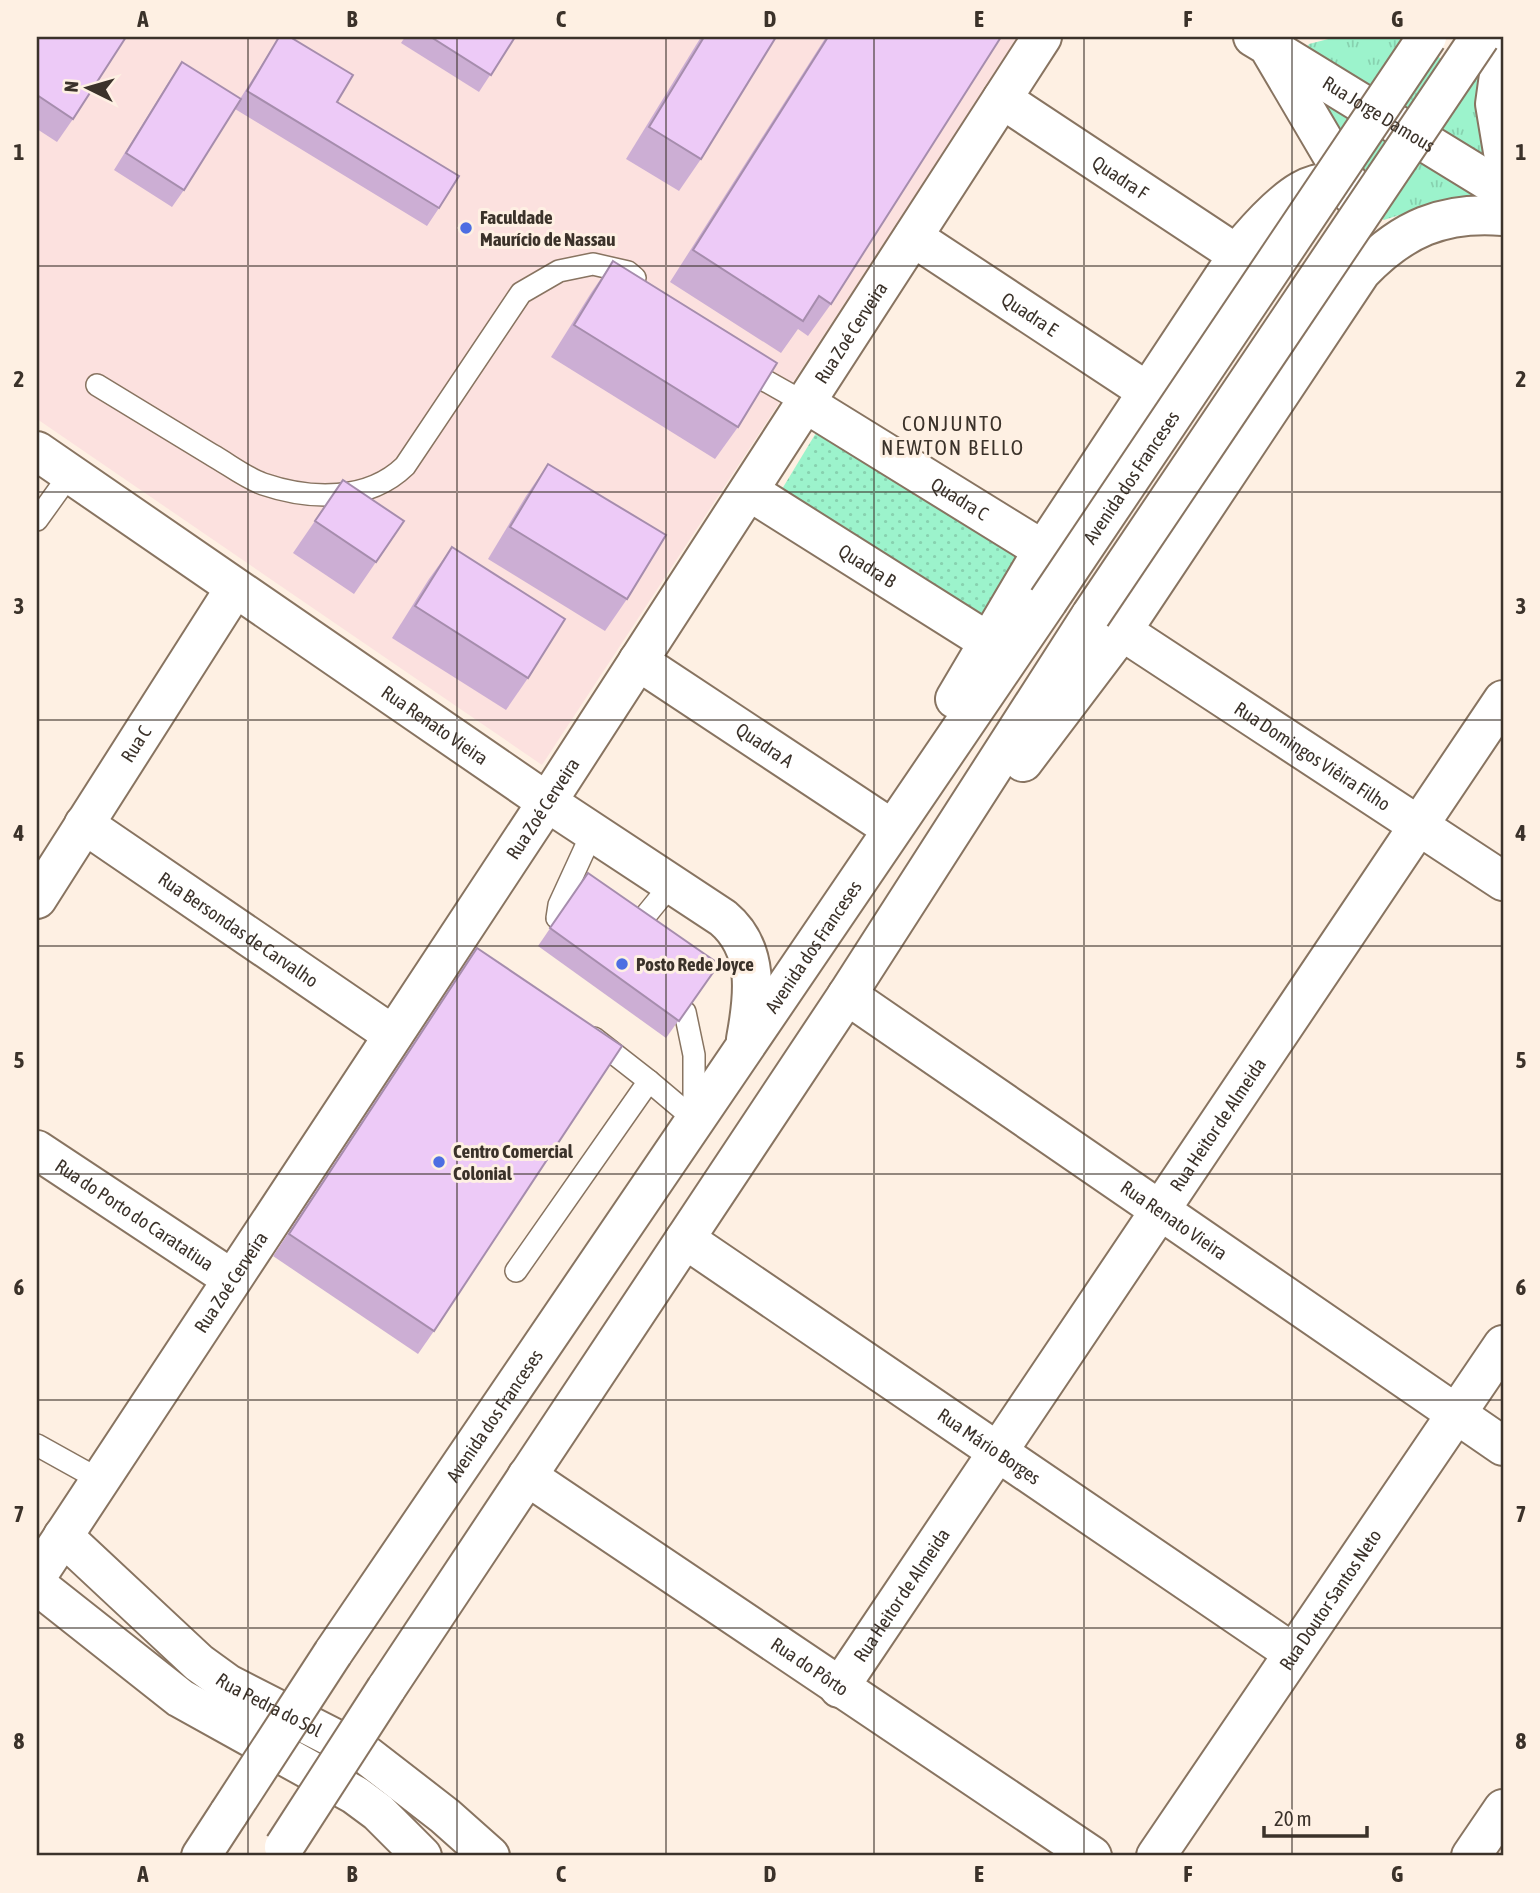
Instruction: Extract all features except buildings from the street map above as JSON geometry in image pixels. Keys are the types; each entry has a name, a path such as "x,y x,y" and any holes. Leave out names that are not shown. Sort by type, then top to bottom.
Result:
{"street":[{"name":"Rua Zoé Cerveira","path":"37,1577 393,1035 469,943 547,802 1042,37"},
{"name":"Avenida dos Franceses","path":"201,1856 333,1653 1048,601 1427,37"},
{"path":"1434,37 1448,46 1466,51 1483,48 1503,38"},
{"path":"1107,623 1480,37"},
{"path":"1260,42 1360,206 1365,223 1364,251 1350,290"},
{"name":"Rua Jorge Damous","path":"1260,42 1503,190"},
{"path":"1503,46 1497,74 1495,104 1503,152"},
{"name":"Quadra F","path":"1002,99 1238,255"},
{"path":"892,829 925,755 987,640 1043,550 1238,255 1272,212 1300,191 1320,184 1338,186 1352,193 1360,206"},
{"path":"281,1851 847,995 1107,623 1350,290 1384,248 1410,231 1450,218 1503,216"},
{"name":"Quadra E","path":"913,237 1148,392"},
{"name":"Quadra C","path":"805,403 1043,550"},
{"name":"Rua Renato Vieira","path":"37,451 547,802 673,882 732,926 747,950 752,993 745,1044"},
{"name":"Quadra B","path":"749,491 987,640"},
{"name":"Rua C","path":"37,899 235,588"},
{"name":"Rua Domingos Viêira Filho","path":"1107,623 1503,881"},
{"name":"Quadra A","path":"638,661 892,829"},
{"name":"Rua Heitor de Almeida","path":"839,1688 1503,700"},
{"name":"Rua Bersondas de Carvalho","path":"84,824 393,1035"},
{"name":"Rua Renato Vieira","path":"847,995 1503,1446"},
{"name":"Rua do Porto do Caratatiua","path":"37,1150 232,1279"},
{"name":"Rua Mário Borges","path":"685,1239 1293,1653"},
{"name":"Rua Doutor Santos Neto","path":"1156,1856 1503,1345"},
{"name":"Rua do Pôrto","path":"527,1476 1092,1856"},
{"name":"Rua Pedra do Sol","path":"63,1536 200,1663 229,1684 365,1754 445,1816 490,1856"},
{"name":"Rua Pedra do Sol","path":"37,1577 180,1698 355,1795 378,1812 422,1856"},
{"path":"1471,1856 1503,1809"}],"lane":[{"path":"97,385 261,483 295,492 330,495 365,490 388,482 405,466 522,293 559,271 593,264 628,272 651,291"},
{"path":"725,353 746,370 805,403"},
{"path":"37,520 70,474"},
{"path":"557,918 559,905 593,831"},
{"path":"633,931 673,882"},
{"path":"685,1012 694,1055 694,1119"},
{"path":"575,1023 694,1119"},
{"path":"516,1271 649,1081"},
{"path":"37,1445 100,1480"}],"shaded area":[{"name":"Faculdade Maurício de Nassau","path":"37,37 1019,37 542,765 37,419"}],"green space":[{"path":"1336,37 1412,37 1440,58 1480,63 1487,158 1307,48 1309,44"},
{"path":"1304,85 1502,199 1433,204 1384,220 1379,217"},
{"path":"819,428 1018,554 980,618 779,494"}],"place":[{"name":"Faculdade Maurício de Nassau","path":"466,228"},
{"name":"Posto Rede Joyce","path":"622,964"},
{"name":"Centro Comercial Colonial","path":"439,1162"}],"district":[{"name":"CONJUNTO NEWTON BELLO","path":"953,435"}]}
